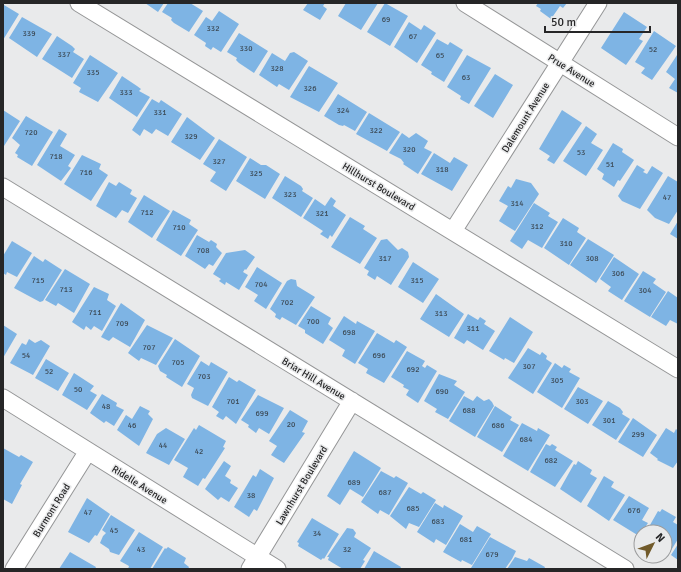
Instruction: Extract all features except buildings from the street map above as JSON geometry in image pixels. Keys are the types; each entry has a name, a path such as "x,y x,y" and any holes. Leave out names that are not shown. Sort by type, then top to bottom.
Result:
{"street":[{"name":"Hillhurst Boulevard","path":"80,3 678,369"},
{"name":"Prue Avenue","path":"465,3 678,137"},
{"name":"Dalemount Avenue","path":"453,231 559,62 598,3"},
{"name":"Briar Hill Avenue","path":"5,193 352,401 625,569"},
{"name":"Ridelle Avenue","path":"3,398 88,451 254,563 277,569"},
{"name":"Lawnhurst Boulevard","path":"254,563 352,401"},
{"name":"Burmont Road","path":"14,569 88,451"}]}
